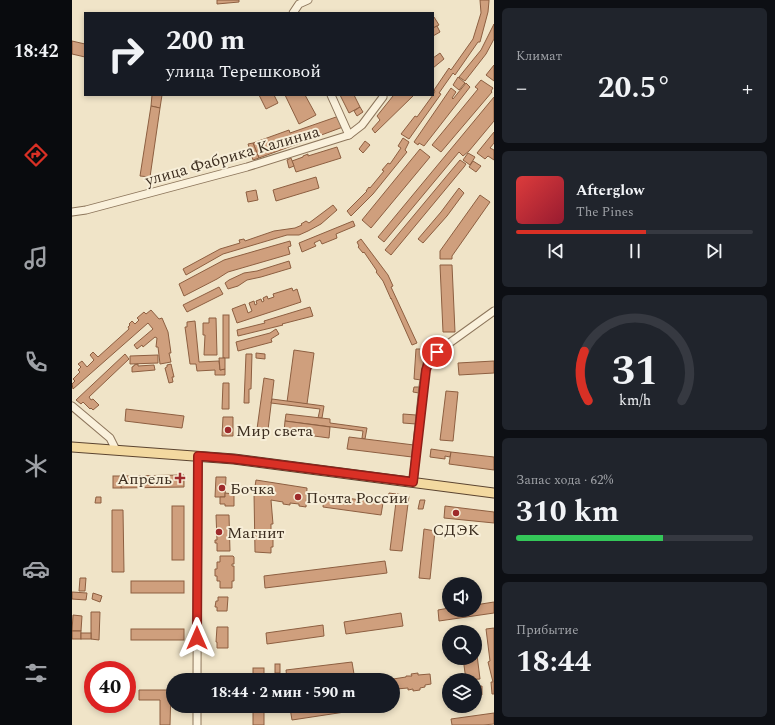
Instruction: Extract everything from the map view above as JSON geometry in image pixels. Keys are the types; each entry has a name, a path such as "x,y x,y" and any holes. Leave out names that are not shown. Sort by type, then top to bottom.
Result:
{"main road":[{"path":"72,447 234,459 494,493"}],"street":[{"path":"294,12 299,4 308,0"},
{"path":"331,96 349,135"},
{"name":"улица Фабрика Калиниа","path":"72,212 86,210 248,167 349,135 362,125 382,97"},
{"path":"413,482 423,386 429,361 437,352 494,311"},
{"path":"72,406 110,438 116,450"},
{"path":"197,673 198,456"},
{"path":"197,713 197,725"}],"building":[{"path":"217,0 239,0 239,2 217,4"},
{"path":"480,0 489,0 488,12 480,42 478,42 455,75 453,73 439,93 441,94 409,139 401,134 415,116 417,117 432,96 434,96 434,90 449,68 451,70 473,39 481,13"},
{"path":"434,17 439,25 434,28"},
{"path":"494,24 494,39 486,54 465,81 459,77 481,50"},
{"path":"437,26 440,32 434,35 434,28"},
{"path":"72,41 84,44 84,57 72,54"},
{"path":"440,53 444,59 434,67 434,57"},
{"path":"494,65 494,81 486,75"},
{"path":"458,77 465,83 459,90 453,85"},
{"path":"481,80 493,88 491,91 492,92 441,152 432,145 478,89 475,87"},
{"path":"466,83 470,87 424,146 419,143 418,145 414,142 451,88 456,92 452,98 453,99"},
{"path":"152,96 162,96 160,108 151,106"},
{"path":"260,96 274,96 278,103 266,109"},
{"path":"285,96 306,96 316,115 299,124"},
{"path":"340,96 354,96 360,107 349,113"},
{"path":"393,96 413,96 375,133 372,129 380,120 377,116"},
{"path":"494,97 494,121 469,151 463,156 459,152 384,242 378,237"},
{"path":"151,106 160,108 150,177 140,176"},
{"path":"360,107 363,112 357,116 354,111"},
{"path":"339,116 343,127 259,158 253,143 289,130 290,133"},
{"path":"494,132 494,143 490,148 494,150 494,160 488,156 485,159 477,153"},
{"path":"403,138 409,142 405,150 407,152 373,194 351,216 347,211 367,191 369,187 370,188 384,171 382,170 388,163 390,164 401,148 398,146"},
{"path":"365,141 370,145 363,153 359,149"},
{"path":"253,143 259,158 253,160 248,144"},
{"path":"337,147 341,158 296,172 292,161 308,154 308,156"},
{"path":"420,149 430,157 371,228 362,220"},
{"path":"468,153 475,157 470,165 463,160"},
{"path":"291,158 294,166 289,168 287,160"},
{"path":"460,160 466,164 464,167 391,255 385,250"},
{"path":"473,161 481,166 476,172 469,167"},
{"path":"316,177 319,188 276,201 273,190"},
{"path":"459,188 464,193 447,216 423,243 418,239"},
{"path":"256,190 258,200 248,202 246,192"},
{"path":"480,195 490,202 452,256 452,259 440,259 440,251"},
{"path":"333,205 337,210 321,224 299,235 287,235 223,254 186,275 183,269 220,249 240,243 239,240 244,239 245,241 274,231 295,228 302,225 301,224 306,221 309,223"},
{"path":"353,221 355,226 336,234 337,238 322,244 320,240 314,243 316,246 302,252 299,243"},
{"path":"361,239 388,275 393,286 391,287 417,343 412,345 383,281 364,252 363,253 358,247 357,242"},
{"path":"290,241 291,246 288,247 290,254 228,272 184,296 179,284 224,260"},
{"path":"289,261 291,268 247,280 238,286 228,289 225,283 244,273 257,271"},
{"path":"440,265 452,265 455,332 443,332"},
{"path":"219,287 223,294 187,312 183,305"},
{"path":"292,288 293,291 297,289 301,302 237,323 232,309 245,304 248,313 252,311 249,303 254,301 255,305 257,304 256,301 261,299 262,302 264,301 263,298 267,296 268,299 274,297 273,294"},
{"path":"310,307 313,316 238,336 237,330 265,323 264,321"},
{"path":"151,310 159,319 162,318 168,332 171,362 160,364 158,347 156,347 157,338 155,337 143,347 142,345 137,349 134,345 153,329 148,323 73,389 72,384 75,381 73,379 80,372 78,370 81,367 78,364 82,361 87,367 94,360 90,355 93,352 98,357 129,329 129,324 132,321 135,324 139,320 137,318 144,312 146,314"},
{"path":"223,315 229,315 229,358 223,358"},
{"path":"209,318 216,318 217,355 204,355 205,335 203,335 203,323 209,323"},
{"path":"195,321 199,362 219,361 220,370 225,369 225,375 215,375 215,370 197,371 196,364 190,364 185,327 187,327 187,322"},
{"path":"276,329 279,334 271,339 272,342 238,351 236,342 270,333"},
{"path":"416,349 425,349 421,380 414,379"},
{"path":"294,350 314,353 307,404 287,402"},
{"path":"256,353 265,354 265,359 256,358"},
{"path":"125,354 129,359 89,397 99,405 93,410 83,402 81,404 76,400"},
{"path":"246,354 252,354 249,403 244,403"},
{"path":"158,355 158,363 130,364 130,356"},
{"path":"219,358 225,358 225,369 220,370"},
{"path":"494,361 494,373 459,375 458,363"},
{"path":"138,364 138,366 154,365 155,370 132,372 132,367"},
{"path":"171,364 174,377 172,377 173,382 169,383 165,368 167,365"},
{"path":"264,378 274,380 268,430 257,429"},
{"path":"223,383 229,383 229,409 222,409"},
{"path":"414,387 419,387 419,393 413,392"},
{"path":"446,391 458,392 453,441 440,440"},
{"path":"272,399 324,406 322,418 318,418 320,409 271,403"},
{"path":"126,409 184,416 182,428 125,421"},
{"path":"286,414 330,419 330,423 367,428 365,439 362,438 363,431 285,421"},
{"path":"403,414 416,415 416,424 403,423"},
{"path":"223,417 233,417 233,436 222,436"},
{"path":"285,421 330,427 329,438 284,432"},
{"path":"349,437 414,445 412,457 347,449"},
{"path":"431,449 451,452 450,457 445,456 445,459 430,457"},
{"path":"451,452 494,457 494,470 449,464"},
{"path":"184,475 184,487 121,488 121,476"},
{"path":"113,476 121,476 121,488 113,488"},
{"path":"216,477 226,477 225,497 215,497"},
{"path":"256,480 307,488 306,507 299,506 299,504 283,504 283,502 271,500 273,524 271,524 271,534 273,534 273,547 271,547 271,553 255,552 254,493"},
{"path":"225,493 234,494 234,506 225,506 225,504 220,504 220,497 225,497"},
{"path":"389,493 396,494 395,499 388,498"},
{"path":"397,494 409,496 402,551 390,550"},
{"path":"324,495 383,503 381,515 323,507"},
{"path":"96,497 101,497 101,503 95,503"},
{"path":"420,500 425,500 423,509 418,509"},
{"path":"172,506 184,506 184,560 172,560"},
{"path":"445,506 494,512 494,523 444,518"},
{"path":"112,510 123,510 124,572 112,572"},
{"path":"216,515 229,515 230,551 217,551 217,543 215,543 215,540 217,540"},
{"path":"424,529 435,531 430,579 419,578"},
{"path":"220,556 234,557 234,564 232,564 232,566 234,566 234,581 232,581 232,588 220,588 220,581 217,581 217,576 215,576 215,569 217,569 217,562 220,562"},
{"path":"385,561 387,573 265,588 264,576"},
{"path":"80,578 86,578 85,591 79,591"},
{"path":"131,581 184,581 184,593 131,593"},
{"path":"72,592 87,593 86,600 72,599"},
{"path":"93,593 102,596 100,602 92,599"},
{"path":"218,597 228,597 227,611 217,611 217,607 215,607"},
{"path":"494,602 494,613 482,615 482,604"},
{"path":"442,609 442,617 466,617 439,621 438,610"},
{"path":"91,612 100,612 99,640 91,639"},
{"path":"401,613 403,626 346,634 344,622"},
{"path":"73,615 82,616 81,631 72,631"},
{"path":"323,625 324,636 267,644 266,633"},
{"path":"217,627 228,627 228,648 217,648"},
{"path":"494,628 494,694 492,694 491,682 493,682 488,662 490,661 486,629"},
{"path":"131,629 184,629 184,640 131,640"},
{"path":"72,631 81,631 81,639 72,639"},
{"path":"81,633 91,633 91,639 81,639"},
{"path":"352,662 354,673 286,673 286,670"},
{"path":"275,664 280,664 280,673 275,673"},
{"path":"464,665 478,665 479,673 465,673"},
{"path":"253,668 264,668 264,673 253,673"},
{"path":"411,674 430,674 431,684 425,685 425,687 420,688 420,690 413,691 413,689 408,690 408,688 400,689 400,678 412,676"},
{"path":"139,690 166,690 166,713 170,713 170,725 160,725 160,700 139,700"},
{"path":"253,713 264,713 264,725 253,725"},
{"path":"291,713 338,713 292,720"},
{"path":"494,713 494,724 452,725 451,719"}],"place":[{"name":"Мир света","path":"228,430"},
{"name":"Апрель","path":"180,478"},
{"name":"Бочка","path":"222,488"},
{"name":"Почта России","path":"298,497"},
{"name":"СДЭК","path":"456,513"},
{"name":"Магнит","path":"219,532"}],"route":[{"path":"197,638 196,584 198,456 234,459 413,482 423,386 429,361 437,352"}]}
